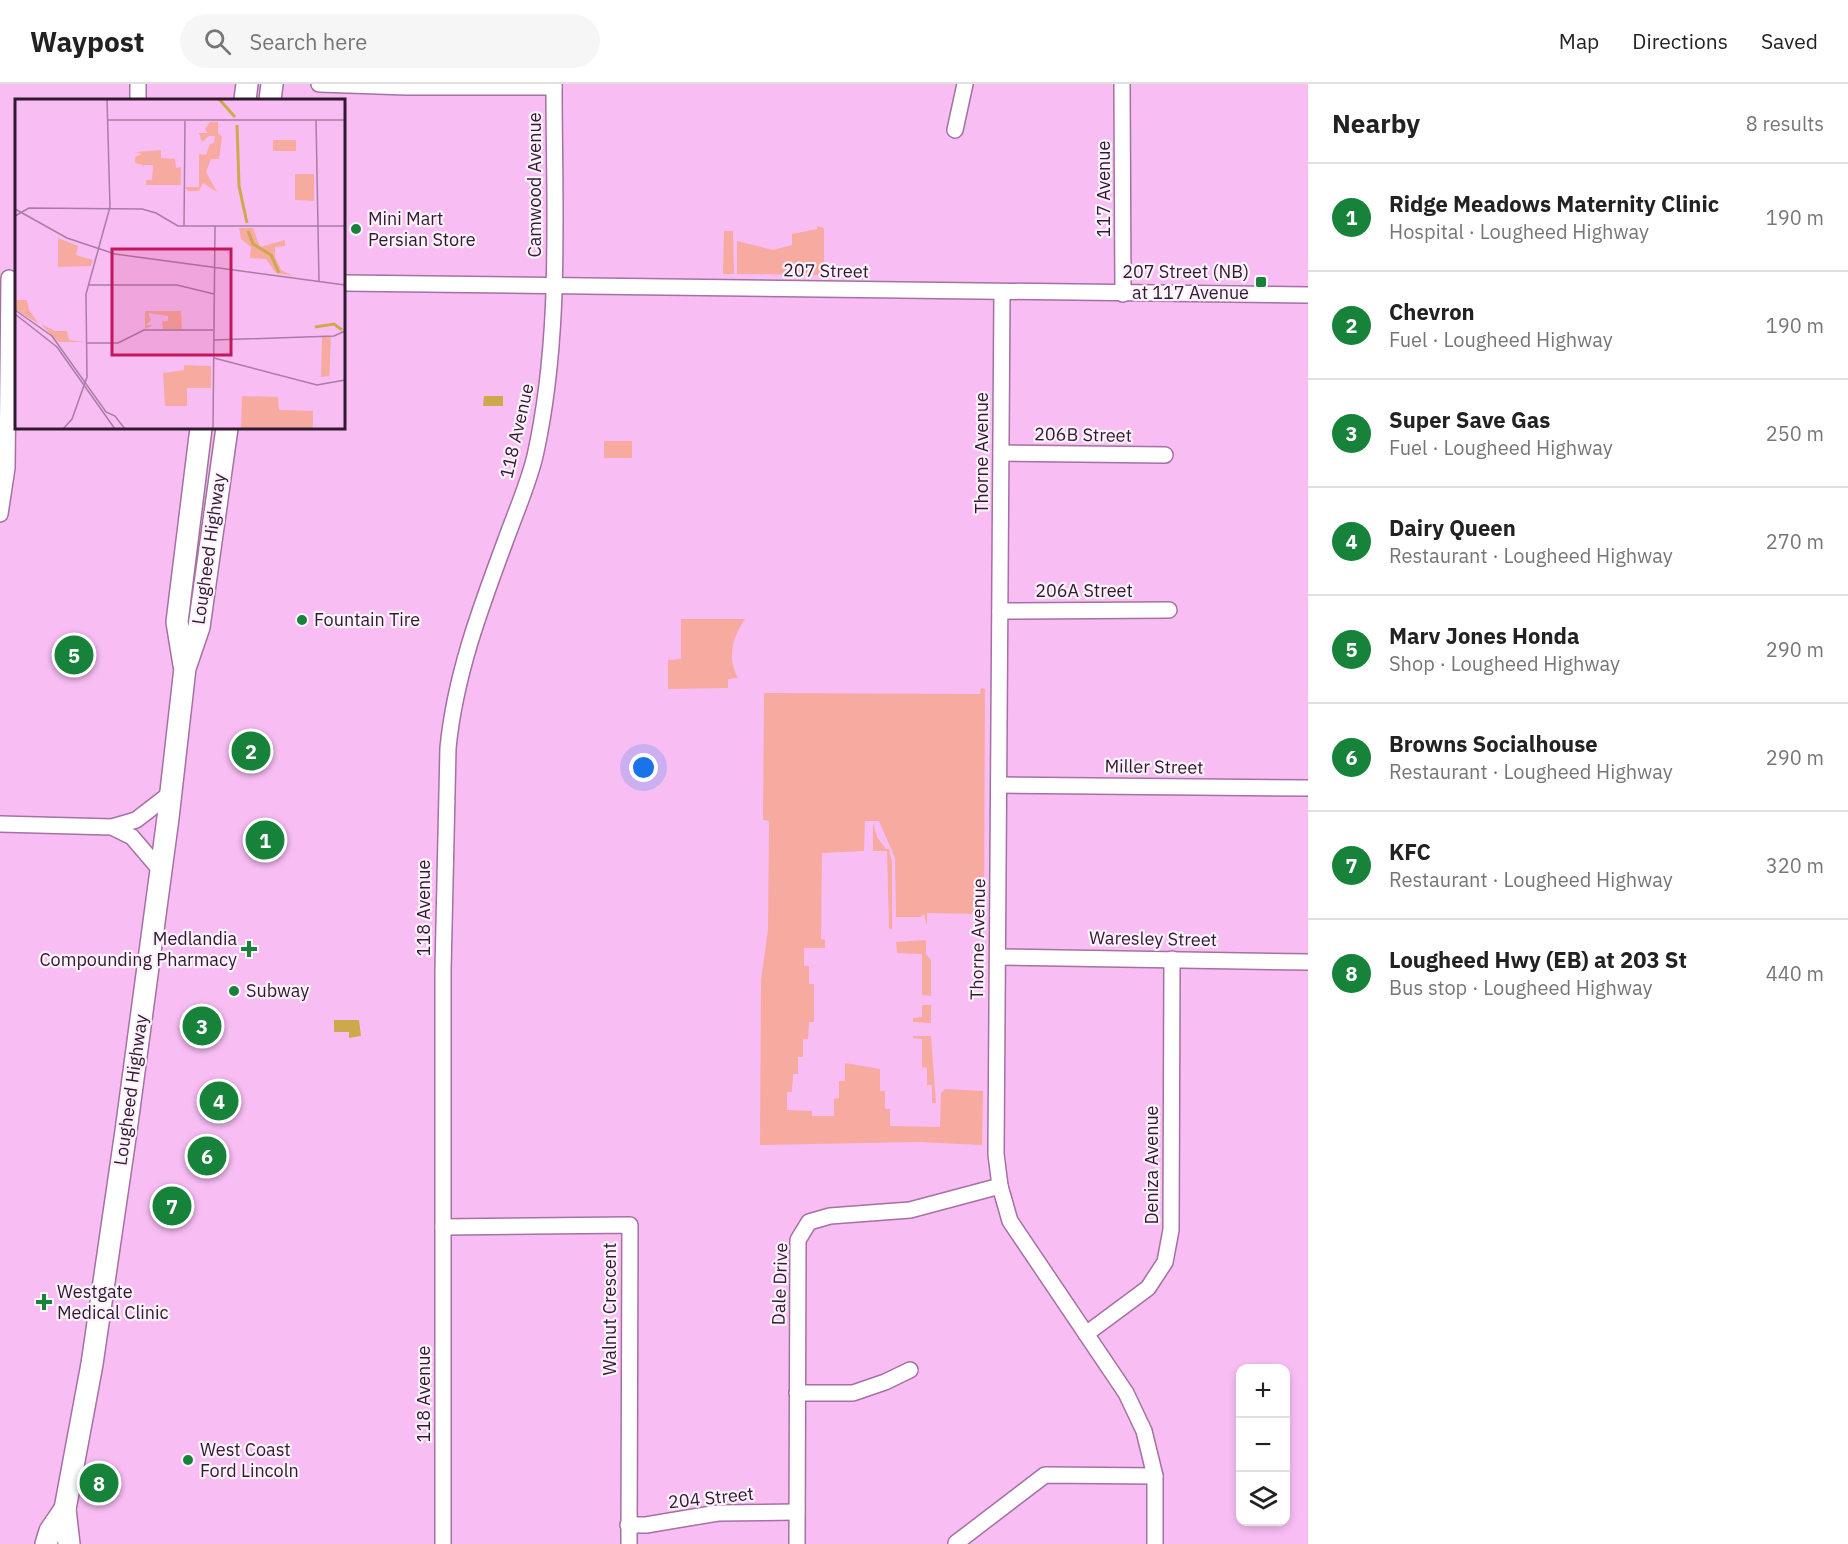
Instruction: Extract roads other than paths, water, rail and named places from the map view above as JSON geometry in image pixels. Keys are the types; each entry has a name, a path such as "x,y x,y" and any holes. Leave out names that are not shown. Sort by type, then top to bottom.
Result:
{"highway":[{"path":"245,99 247,84"},
{"path":"270,99 272,84"},
{"name":"Lougheed Highway","path":"185,668 177,622 201,429"},
{"name":"Lougheed Highway","path":"69,1544 65,1509 92,1364 161,871 185,668 199,627 227,429"},
{"name":"Lougheed Highway","path":"46,1544 50,1531 65,1509"}],"street":[{"path":"319,84 407,87 554,85"},
{"path":"955,130 966,84"},
{"name":"117 Avenue","path":"1122,84 1123,294"},
{"name":"Camwood Avenue","path":"554,85 554,287"},
{"path":"0,514 7,468 9,278"},
{"name":"207 Street","path":"345,283 1308,295"},
{"name":"118 Avenue","path":"443,1544 444,834 451,715 466,652 534,458 548,383 554,287"},
{"name":"Thorne Avenue","path":"1002,292 996,1154 1000,1186 1010,1221 1126,1393 1144,1431 1155,1476 1155,1544"},
{"name":"206B Street","path":"1001,453 1165,455"},
{"name":"206A Street","path":"1000,611 1169,610"},
{"name":"Miller Street","path":"999,785 1308,788"},
{"path":"0,824 112,827 135,820 171,793"},
{"path":"112,827 132,837 161,871"},
{"name":"Waresley Street","path":"998,957 1308,962"},
{"name":"Deniza Avenue","path":"1086,1334 1148,1288 1165,1262 1171,1230 1172,959"},
{"name":"Dale Drive","path":"797,1544 798,1240 809,1222 830,1216 910,1210 1000,1186"},
{"name":"Walnut Crescent","path":"443,1227 630,1225 628,1544"},
{"path":"797,1393 853,1393 910,1370"},
{"path":"956,1543 1045,1475 1155,1476"},
{"name":"204 Street","path":"628,1525 646,1525 718,1513 797,1512"}],"place":[{"name":"Mini Mart Persian Store","path":"356,229"},
{"name":"207 Street (NB) at 117 Avenue","path":"1261,282"},
{"name":"Fountain Tire","path":"302,620"},
{"name":"Marv Jones Honda","path":"74,655"},
{"name":"Chevron","path":"251,751"},
{"name":"Ridge Meadows Maternity Clinic","path":"265,840"},
{"name":"Medlandia Compounding Pharmacy","path":"249,949"},
{"name":"Subway","path":"234,991"},
{"name":"Super Save Gas","path":"202,1026"},
{"name":"Dairy Queen","path":"219,1101"},
{"name":"Browns Socialhouse","path":"207,1156"},
{"name":"KFC","path":"172,1206"},
{"name":"Westgate Medical Clinic","path":"44,1302"},
{"name":"West Coast Ford Lincoln","path":"188,1460"},
{"name":"Lougheed Hwy (EB) at 203 St","path":"99,1483"}]}
